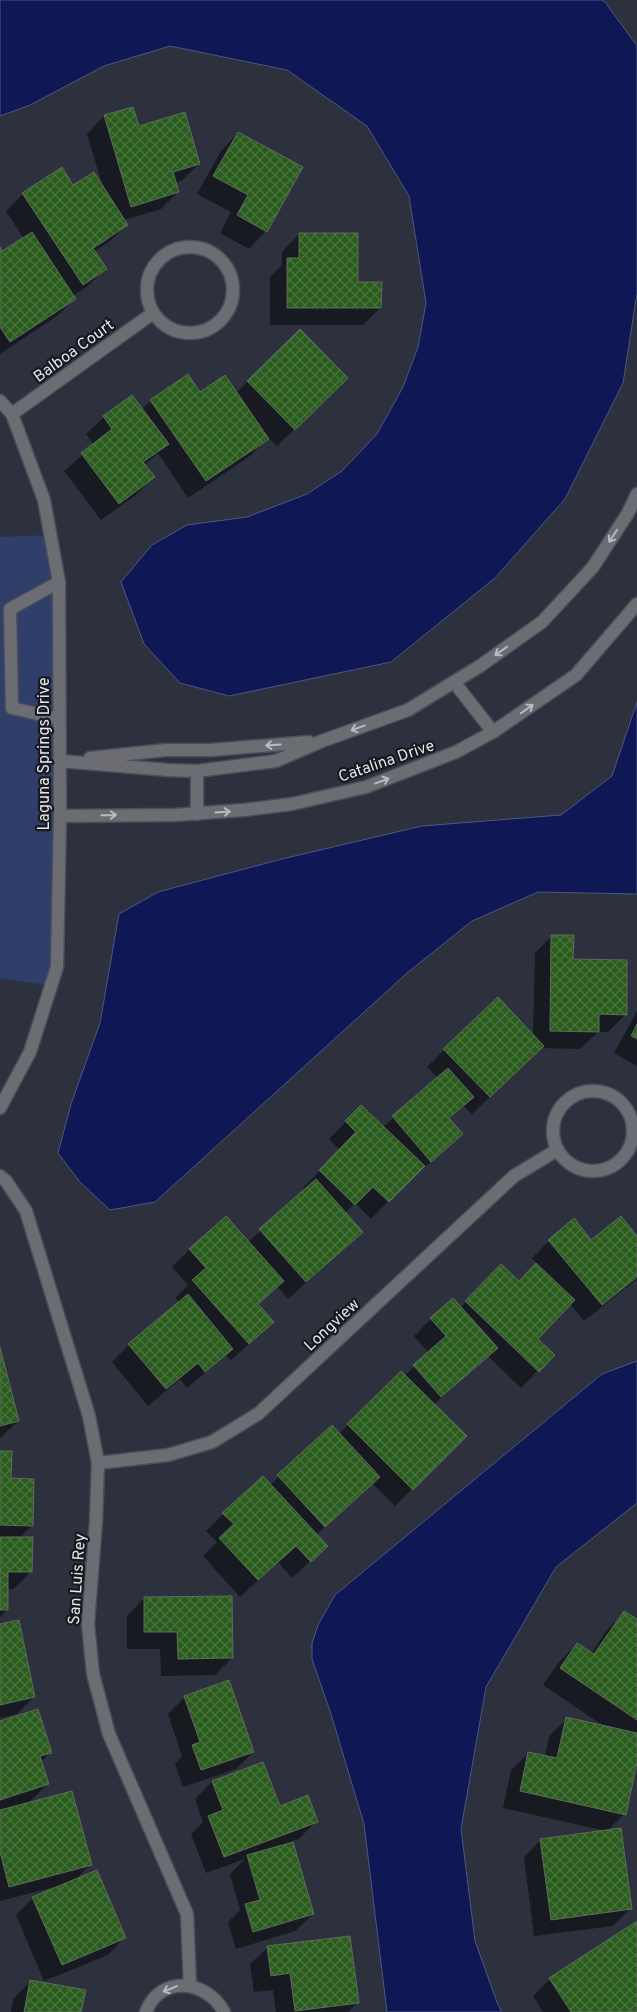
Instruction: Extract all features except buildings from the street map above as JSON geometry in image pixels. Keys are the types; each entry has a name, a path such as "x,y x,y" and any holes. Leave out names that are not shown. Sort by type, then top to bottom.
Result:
{"street":[{"path":"182,248 199,248 215,255 227,267 232,283 232,300 225,315 213,326 197,332 180,332 165,325 153,313 147,298 148,281 154,265 167,254 182,248"},
{"name":"Balboa Court","path":"12,414 153,313"},
{"name":"Laguna Springs Drive","path":"0,401 12,414 44,500 59,582 60,720 57,967 30,1052 0,1108"},
{"path":"60,761 168,770 197,770 276,761 322,741 408,710 454,682 542,622 593,567 628,513 637,494"},
{"path":"59,582 10,609 12,708 60,720"},
{"name":"Catalina Drive","path":"60,816 197,814 244,810 292,804 366,787 456,752 493,732 576,675 637,604"},
{"path":"454,682 493,732"},
{"path":"60,761 166,750 211,750 322,741"},
{"path":"197,770 197,814"},
{"path":"598,1090 610,1094 621,1101 628,1111 633,1123 634,1136 630,1148 623,1158 612,1166 588,1171 576,1168 565,1160 557,1150 552,1126 556,1113 563,1103 573,1095 585,1091 598,1090"},
{"name":"Longview","path":"98,1463 168,1455 212,1442 258,1414 514,1176 557,1150"},
{"name":"San Luis Rey","path":"0,1176 6,1181 26,1211 89,1416 98,1463 96,1521 88,1624 93,1674 109,1734 187,1914 190,1985"},
{"path":"146,2012 154,1998 165,1990 177,1986 190,1985 204,1990 216,1999 224,2012"}],"shaded area":[{"path":"0,0 601,0 605,2 637,46 637,293 623,383 565,499 495,578 391,662 229,696 180,683 144,644 121,582 152,545 187,525 247,517 307,494 342,471 377,434 403,387 418,347 426,303 409,196 367,126 287,70 170,46 104,66 30,105 0,116"},
{"path":"51,535 59,582 51,986 0,978 0,537"},
{"path":"637,702 637,894 538,892 472,921 407,973 155,1202 110,1210 80,1182 58,1153 71,1104 100,1023 119,914 158,892 282,859 422,826 561,815 612,776"},
{"path":"637,1361 637,1503 556,1567 486,1687 461,1829 475,1941 502,2012 387,2012 364,1824 331,1714 312,1659 312,1643 318,1625 335,1595 602,1374"}]}
